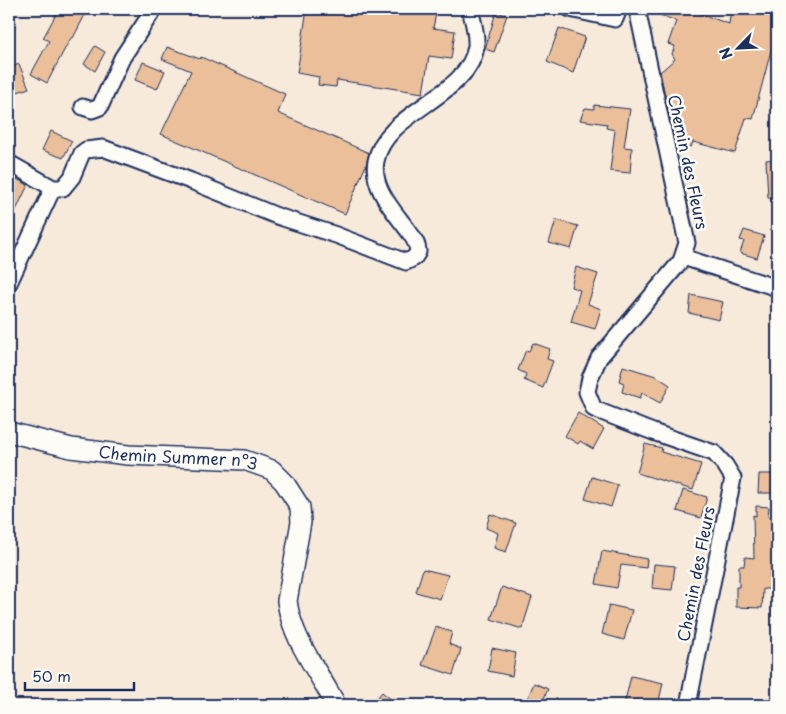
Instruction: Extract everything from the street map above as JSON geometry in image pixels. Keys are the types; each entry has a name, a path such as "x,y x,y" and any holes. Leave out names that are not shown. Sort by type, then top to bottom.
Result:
{"street":[{"path":"83,107 92,110 100,107 122,58 154,9"},
{"path":"9,163 53,188 63,188 68,184 82,153 86,150 103,148 191,180 278,216 336,235 406,262 414,258 418,252 418,247 383,195 377,178 375,164 379,148 386,138 405,120 455,82 470,62 476,48 476,32 470,9"},
{"path":"570,9 615,19 619,9"},
{"name":"Chemin des Fleurs","path":"637,9 687,243 681,261 599,358 590,378 587,392 594,408 653,432 714,453 733,478 688,705"},
{"path":"9,283 53,188"},
{"path":"683,257 777,288"},
{"name":"Chemin Summer n°3","path":"9,432 71,448 128,455 244,460 272,470 284,482 300,507 301,522 287,601 292,624 316,672 336,705"}],"building":[{"path":"59,9 88,9 47,83 31,74 49,41 43,38"},
{"path":"307,9 437,9 433,28 455,31 451,59 429,56 423,93 337,80 336,87 318,85 319,77 297,73"},
{"path":"647,9 687,9 729,24 731,9 777,9 773,43 753,119 746,118 735,153 693,142 691,147 675,142 660,72 675,59 672,54 675,46 668,44 676,21"},
{"path":"496,12 507,15 494,52 485,49"},
{"path":"559,28 585,37 573,73 547,62"},
{"path":"95,46 105,52 95,71 84,64"},
{"path":"167,47 200,59 201,57 285,94 278,113 369,153 366,165 345,214 161,134 191,71 162,59"},
{"path":"143,62 165,71 157,89 135,80"},
{"path":"19,64 29,88 9,95 9,68"},
{"path":"594,105 630,109 624,147 632,148 630,173 610,171 615,130 606,128 607,124 580,120 585,108 594,109"},
{"path":"51,131 72,141 63,158 42,150"},
{"path":"777,159 777,198 768,198 766,160"},
{"path":"15,178 28,185 9,225 9,191"},
{"path":"556,220 578,226 571,249 549,243"},
{"path":"744,230 764,236 757,258 740,253 744,241 740,240"},
{"path":"576,267 598,274 588,304 601,309 595,329 571,322 580,290 571,287"},
{"path":"691,295 723,302 719,320 689,313"},
{"path":"533,343 550,349 547,359 553,361 543,388 524,380 526,374 518,370 526,350 529,351"},
{"path":"623,366 656,376 670,385 660,403 642,393 640,398 622,392 624,383 619,381"},
{"path":"578,413 604,429 593,449 580,441 578,444 565,436"},
{"path":"645,444 662,448 661,452 701,464 693,490 637,473"},
{"path":"759,474 777,474 777,493 758,493"},
{"path":"592,477 618,485 611,507 585,499"},
{"path":"683,490 707,497 701,518 677,511"},
{"path":"756,506 769,507 768,517 777,517 776,572 770,572 770,589 763,589 762,608 736,607 736,587 739,587 739,566 744,566 745,557 754,558 753,515 756,516"},
{"path":"490,514 516,523 506,552 494,548 498,533 486,528"},
{"path":"602,551 647,559 646,568 621,565 617,588 596,584"},
{"path":"654,564 675,566 672,590 652,588"},
{"path":"423,569 448,575 440,599 416,592"},
{"path":"502,587 532,597 522,629 491,619"},
{"path":"609,605 632,610 624,640 602,634"},
{"path":"436,627 452,632 449,644 461,649 453,675 422,665"},
{"path":"492,648 516,653 512,676 488,671"},
{"path":"631,676 663,683 658,705 624,705"},
{"path":"534,683 548,689 542,703 528,697"},
{"path":"382,692 398,705 371,705"}]}
